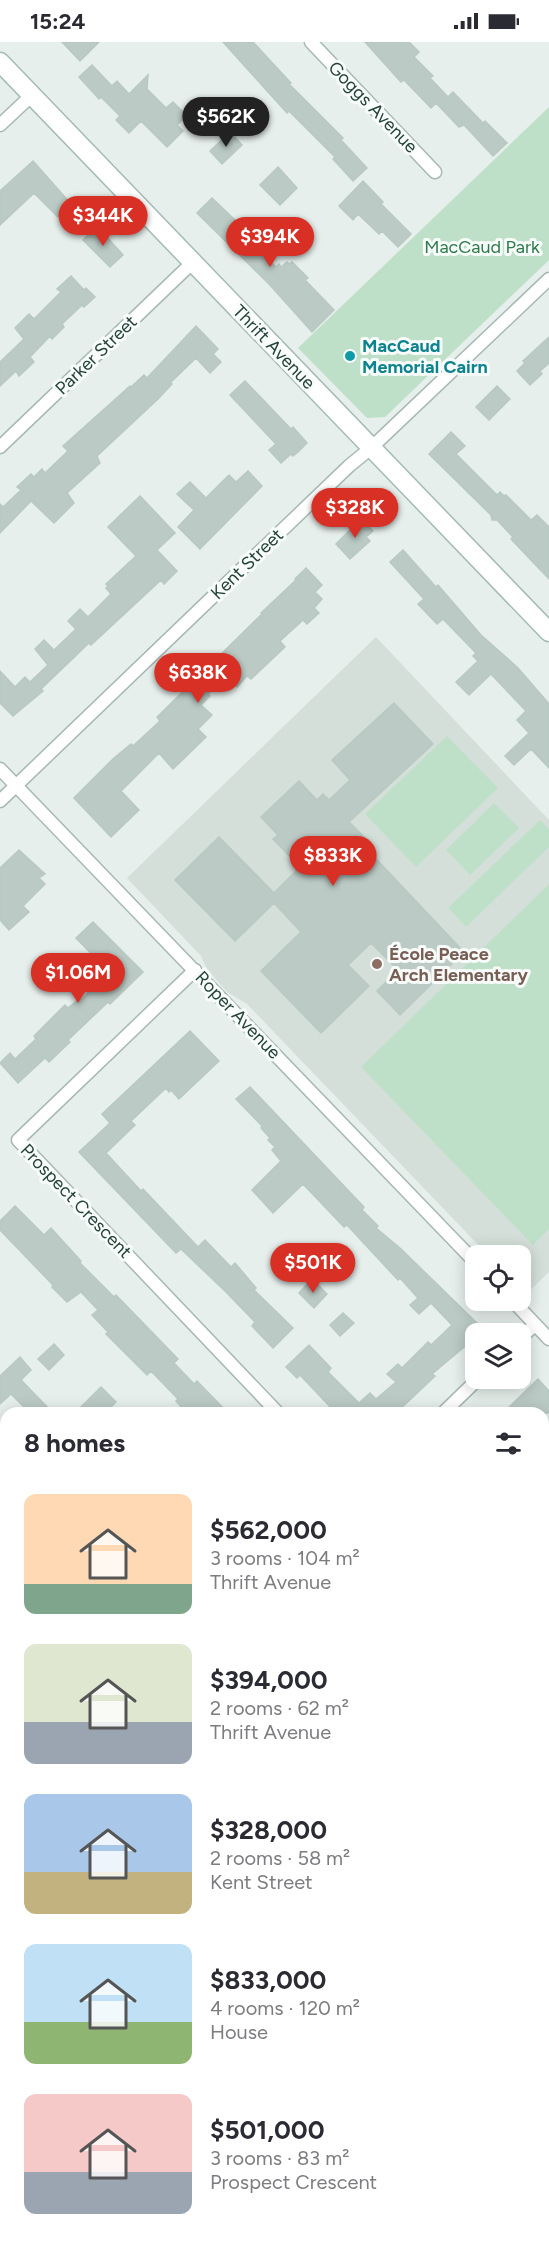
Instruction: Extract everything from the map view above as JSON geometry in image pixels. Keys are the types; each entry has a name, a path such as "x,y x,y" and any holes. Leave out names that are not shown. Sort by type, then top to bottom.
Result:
{"street":[{"name":"Goggs Avenue","path":"311,42 435,172"},
{"name":"Thrift Avenue","path":"0,62 549,632"},
{"path":"0,125 32,95"},
{"name":"Parker Street","path":"0,447 193,262"},
{"name":"Kent Street","path":"0,801 349,466 372,448 548,283"},
{"name":"Roper Avenue","path":"0,769 465,1252"},
{"name":"Prospect Crescent","path":"195,970 18,1140 272,1407"},
{"path":"522,1311 549,1339"},
{"path":"531,1328 535,1325"},
{"path":"449,1407 468,1389"}],"shaded area":[{"name":"École Peace Arch Elementary","path":"376,637 549,820 549,1272 531,1289 531,1245 478,1245 247,1004 227,992 207,969 201,956 127,878"}],"green space":[{"name":"MacCaud Park","path":"549,107 549,260 385,417 367,418 298,348"},
{"path":"447,736 498,788 416,867 365,814"},
{"path":"494,803 519,828 470,875 446,850"},
{"path":"540,820 549,829 549,847 466,927 448,908"},
{"path":"549,884 549,1229 533,1245 361,1067"}],"building":[{"path":"62,42 99,42 80,61"},
{"path":"223,42 253,42 291,83 289,84 343,138 341,140 367,168 353,181 333,159 335,157 289,111 287,113"},
{"path":"365,42 409,42 419,52 414,57 433,76 430,78 448,97 453,92 483,123 485,121 507,143 493,156 464,125 459,127 436,103 431,108 404,80 401,82"},
{"path":"92,65 112,86 117,81 129,94 148,75 147,89 166,108 173,102 187,116 177,125 183,131 167,147 141,121 129,133 116,120 120,116 101,97 99,99 79,77"},
{"path":"230,132 242,145 222,164 210,151"},
{"path":"33,161 71,204 58,217 34,193 0,225 0,191"},
{"path":"278,167 297,188 280,205 260,185"},
{"path":"363,181 383,202 381,204 411,234 398,247 382,231 379,234 358,214 353,220 339,206"},
{"path":"212,198 257,241 253,245 276,267 279,264 281,267 287,262 289,264 292,262 308,278 305,280 334,310 312,332 269,284 197,213"},
{"path":"97,226 123,255 110,267 83,240"},
{"path":"71,276 84,290 86,288 95,297 84,307 82,305 62,324 64,327 52,339 50,336 30,357 34,362 19,376 16,371 0,386 0,362 24,339 15,328 29,314 34,319 61,292 57,289"},
{"path":"196,326 218,349 213,354 221,362 210,373 196,358 170,383 172,384 158,399 97,456 100,463 67,493 74,503 54,523 31,501 0,533 0,504 3,507 21,490 17,487 31,474 34,477 42,469 45,473 68,451 63,446 130,386 144,375 147,378"},
{"path":"549,337 549,363 540,371 542,374 530,385 517,371 525,363 523,361"},
{"path":"245,381 307,443 281,463 269,450 276,444 230,395"},
{"path":"497,386 510,399 489,420 476,407"},
{"path":"451,432 465,446 456,454 497,495 500,492 506,495 531,520 537,515 549,527 549,579 511,539 513,537 497,520 492,520 491,515 429,454"},
{"path":"248,471 262,486 200,549 178,527 194,510 177,494 190,482 206,498 229,475 236,482"},
{"path":"140,496 175,533 157,550 177,571 164,584 161,580 91,645 89,643 41,689 43,691 13,716 0,703 0,671 15,687 25,677 30,682 48,665 35,649 44,640 54,650 76,629 68,621 80,609 88,617 111,594 106,584 136,556 108,527"},
{"path":"361,519 373,531 366,537 370,541 350,559 336,544"},
{"path":"403,550 436,587 438,585 481,635 518,668 549,704 549,768 531,749 514,765 505,756 529,733 517,720 526,711 491,674 469,695 456,682 478,661 473,656 476,653 443,619 437,624 418,604 424,599 390,562"},
{"path":"306,568 322,585 315,592 322,599 314,608 319,613 307,624 303,620 280,641 285,647 251,679 247,676 237,687 227,677 208,694 210,696 201,705 212,715 198,729 206,737 173,769 159,753 121,791 139,810 111,837 74,798 114,758 131,744 133,746 160,721 157,717"},
{"path":"394,703 433,744 349,822 367,840 362,844 464,952 400,1015 377,991 398,970 371,943 348,965 369,986 321,1033 261,971 301,932 274,903 235,941 175,880 219,837 274,893 300,867 273,839 278,835 261,817 299,781 317,800 323,794 329,800 350,780 332,760"},
{"path":"19,850 45,874 39,878 45,884 23,906 29,912 9,930 0,920 0,868"},
{"path":"93,922 143,972 68,1040 70,1042 49,1062 45,1058 18,1083 0,1063 10,1053 15,1059 36,1039 34,1036 65,1005 68,1008 79,999 81,1000 109,972 76,938"},
{"path":"190,1031 219,1061 179,1099 166,1088 131,1121 135,1125 106,1153 198,1247 205,1240 231,1267 235,1263 256,1288 254,1290 293,1328 273,1348 252,1326 255,1322 224,1290 181,1249 176,1253 79,1152 110,1123 102,1114"},
{"path":"250,1087 364,1207 362,1210 378,1226 376,1228 400,1248 477,1323 465,1323 465,1346 432,1374 435,1376 402,1407 330,1407 300,1375 297,1378 286,1367 309,1345 331,1368 328,1372 359,1403 370,1393 376,1399 396,1382 387,1374 398,1364 402,1368 428,1342 431,1345 452,1325 431,1303 419,1314 410,1305 418,1298 347,1225 344,1227 303,1184 273,1213 252,1190 281,1161 272,1150 275,1147 268,1140 270,1138 261,1128 262,1126 236,1099"},
{"path":"15,1206 44,1235 51,1228 81,1261 80,1263 114,1297 116,1295 178,1359 174,1363 194,1384 197,1381 222,1407 182,1407 176,1401 178,1399 151,1371 147,1375 106,1334 108,1332 92,1315 98,1310 81,1292 67,1302 52,1287 53,1285 0,1230 0,1221"},
{"path":"312,1279 327,1294 314,1308 299,1293"},
{"path":"343,1313 354,1323 340,1336 330,1325"},
{"path":"54,1344 64,1355 49,1370 38,1359"},
{"path":"20,1357 31,1370 21,1380 47,1407 24,1407 11,1394 0,1404 0,1376"},
{"path":"538,1379 549,1391 549,1407 509,1407 528,1389 531,1389 531,1386"},
{"path":"101,1387 116,1402 111,1407 81,1407"}],"place":[{"name":"MacCaud Memorial Cairn","path":"350,356"},
{"name":"École Peace Arch Elementary","path":"377,964"}]}
